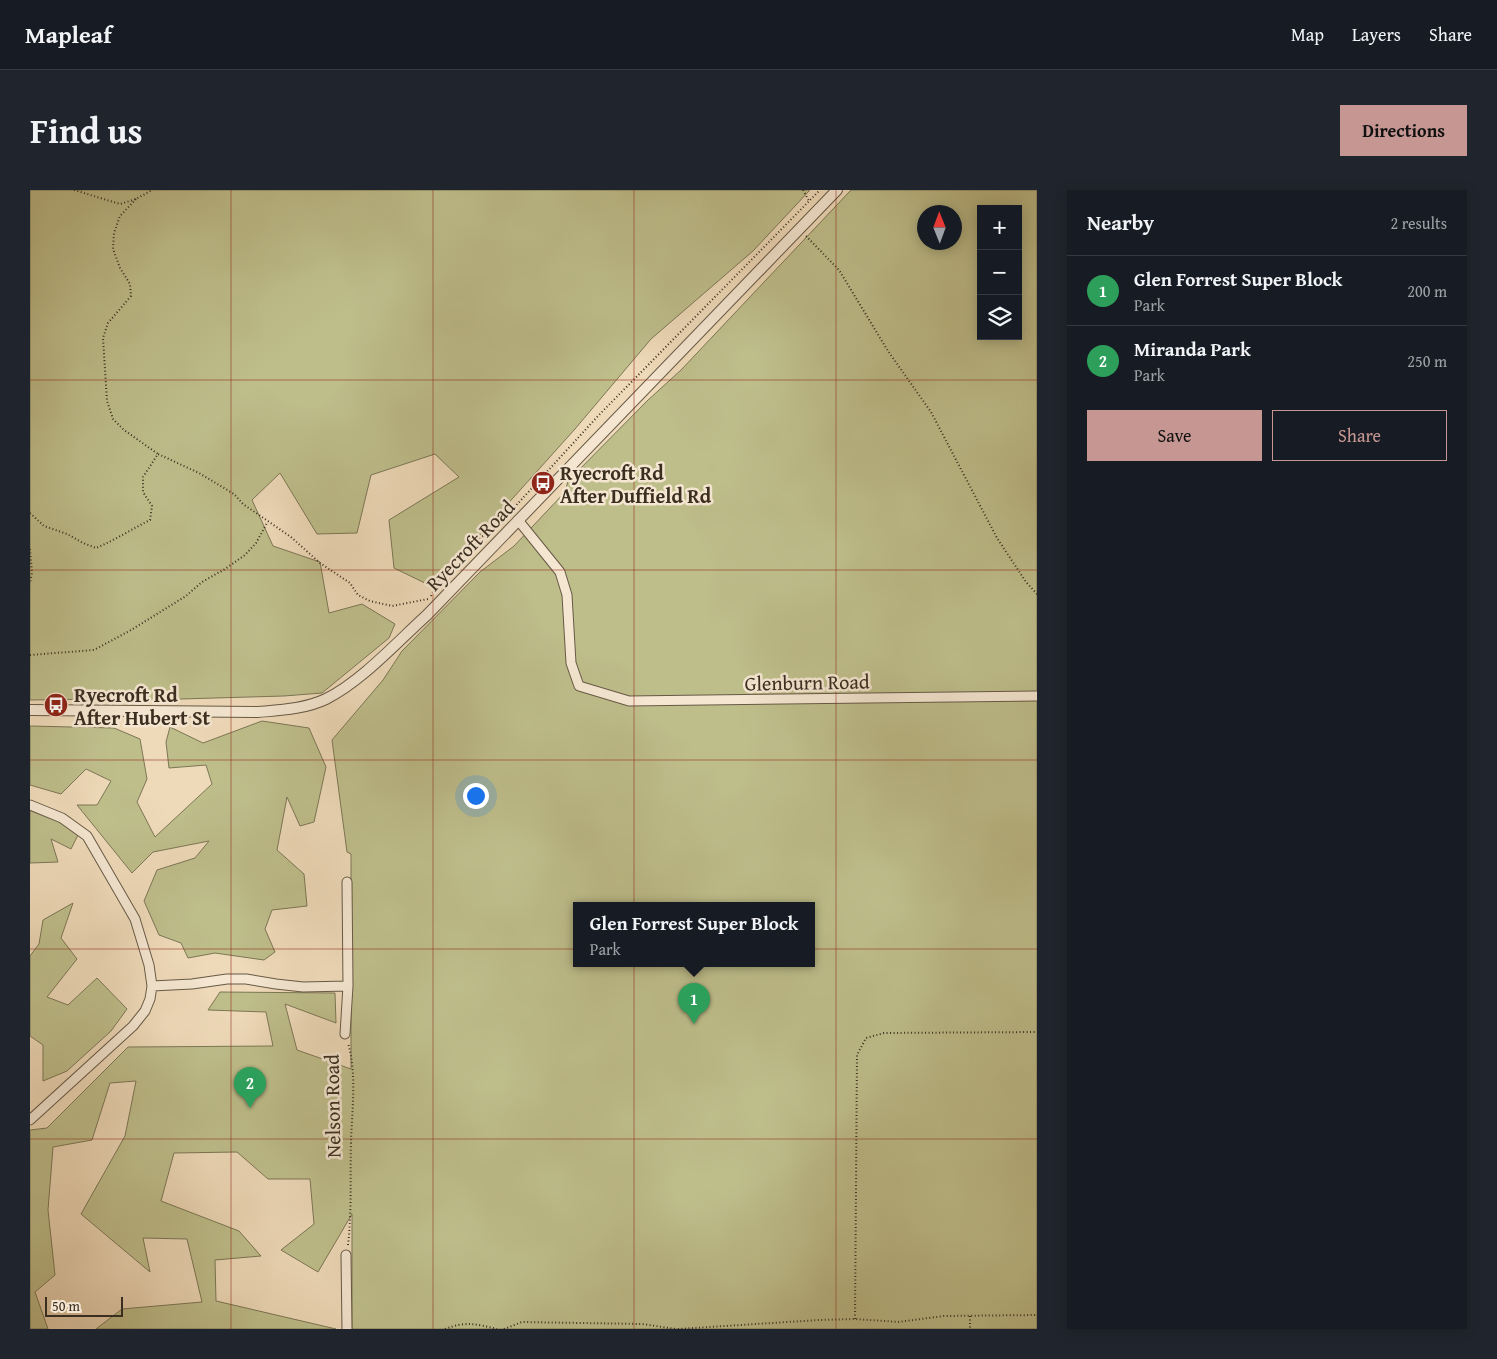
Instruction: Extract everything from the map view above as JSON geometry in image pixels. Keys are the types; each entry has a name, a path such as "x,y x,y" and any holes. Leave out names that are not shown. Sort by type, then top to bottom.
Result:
{"street":[{"name":"Ryecroft Road","path":"30,710 258,712 294,709 325,699 354,682 427,615 837,190"},
{"name":"Glenburn Road","path":"518,520 560,572 567,595 571,663 579,686 629,701 1037,696"},
{"path":"30,805 62,818 87,836 135,919 149,965 152,986 146,1011 133,1026 30,1120"},
{"name":"Nelson Road","path":"345,1034 348,986 347,882"},
{"path":"152,986 192,984 227,979 246,979 303,987 348,986"},
{"path":"346,1255 347,1329"}],"path":[{"path":"74,190 120,204 136,200"},
{"path":"152,190 136,200 120,216 114,233 113,249 120,268 130,284 131,296 108,323 103,338 103,362 107,401 113,419 124,430 158,454 170,461 186,466 234,494 242,504 290,537 320,563 350,583 358,594 370,601 392,606 429,599 446,566 464,548 497,527 598,416 820,190"},
{"path":"803,190 809,201"},
{"path":"799,230 839,270 888,351 931,412 997,538 1026,582 1037,594"},
{"path":"30,513 44,526 67,534 96,548 113,541 150,520 152,506 143,492 143,477 158,454"},
{"path":"30,655 94,650 131,630 186,596 202,582 246,555 256,543 267,522"},
{"path":"497,527 506,532"},
{"path":"30,549 32,573 30,583"},
{"path":"855,1319 857,1055 866,1038 884,1032 1037,1032"},
{"name":"Nelson Road","path":"345,1034 350,1050 353,1092 351,1220 346,1255"},
{"path":"504,1329 522,1322 642,1324 677,1329 735,1324 855,1319 898,1322 944,1316 1037,1315"},
{"path":"970,1316 970,1329"},
{"path":"445,1329 459,1324 477,1324 497,1329"}],"green space":[{"path":"30,190 810,190 753,251 651,339 575,429 433,587 394,568 389,520 459,477 435,454 371,475 357,533 317,534 280,473 252,500 273,546 320,562 329,613 362,604 395,624 389,638 322,693 146,700 30,700"},
{"path":"851,190 1037,190 1037,1329 352,1329 352,1214 318,1272 281,1250 314,1224 310,1179 268,1179 237,1152 174,1153 161,1201 239,1231 261,1256 215,1260 216,1301 336,1329 96,1329 122,1309 202,1302 187,1239 143,1238 150,1272 81,1214 125,1136 136,1081 110,1083 92,1140 53,1147 48,1210 55,1275 35,1292 48,1329 30,1329 30,1130 47,1128 128,1047 273,1046 266,1012 208,1010 220,992 335,993 336,1023 285,1004 297,1050 351,1069 351,854 347,852 332,740 383,680 402,651 480,572 514,546 565,492 568,481 647,401 681,370"},
{"path":"262,721 309,728 326,767 314,822 300,826 287,797 277,850 304,874 307,906 272,910 265,929 275,952 264,960 215,953 188,958 181,943 159,935 144,901 157,870 195,858 209,841 153,852 132,873 77,805 97,805 111,781 86,769 61,794 30,785 30,726 114,728 140,739 147,779 137,802 155,837 212,784 206,765 169,768 166,742 170,727 203,743"},
{"path":"30,808 80,831 71,849 51,839 58,862 30,863"},
{"path":"73,903 61,938 77,959 47,997 68,1005 97,978 127,1009 111,1031 67,1071 43,1081 43,1045 30,1036 30,956 39,944 43,920"}],"place":[{"name":"Ryecroft Rd After Duffield Rd","path":"543,483"},
{"name":"Ryecroft Rd After Hubert St","path":"56,705"},
{"name":"Glen Forrest Super Block","path":"694,1024"},
{"name":"Miranda Park","path":"250,1108"}]}
